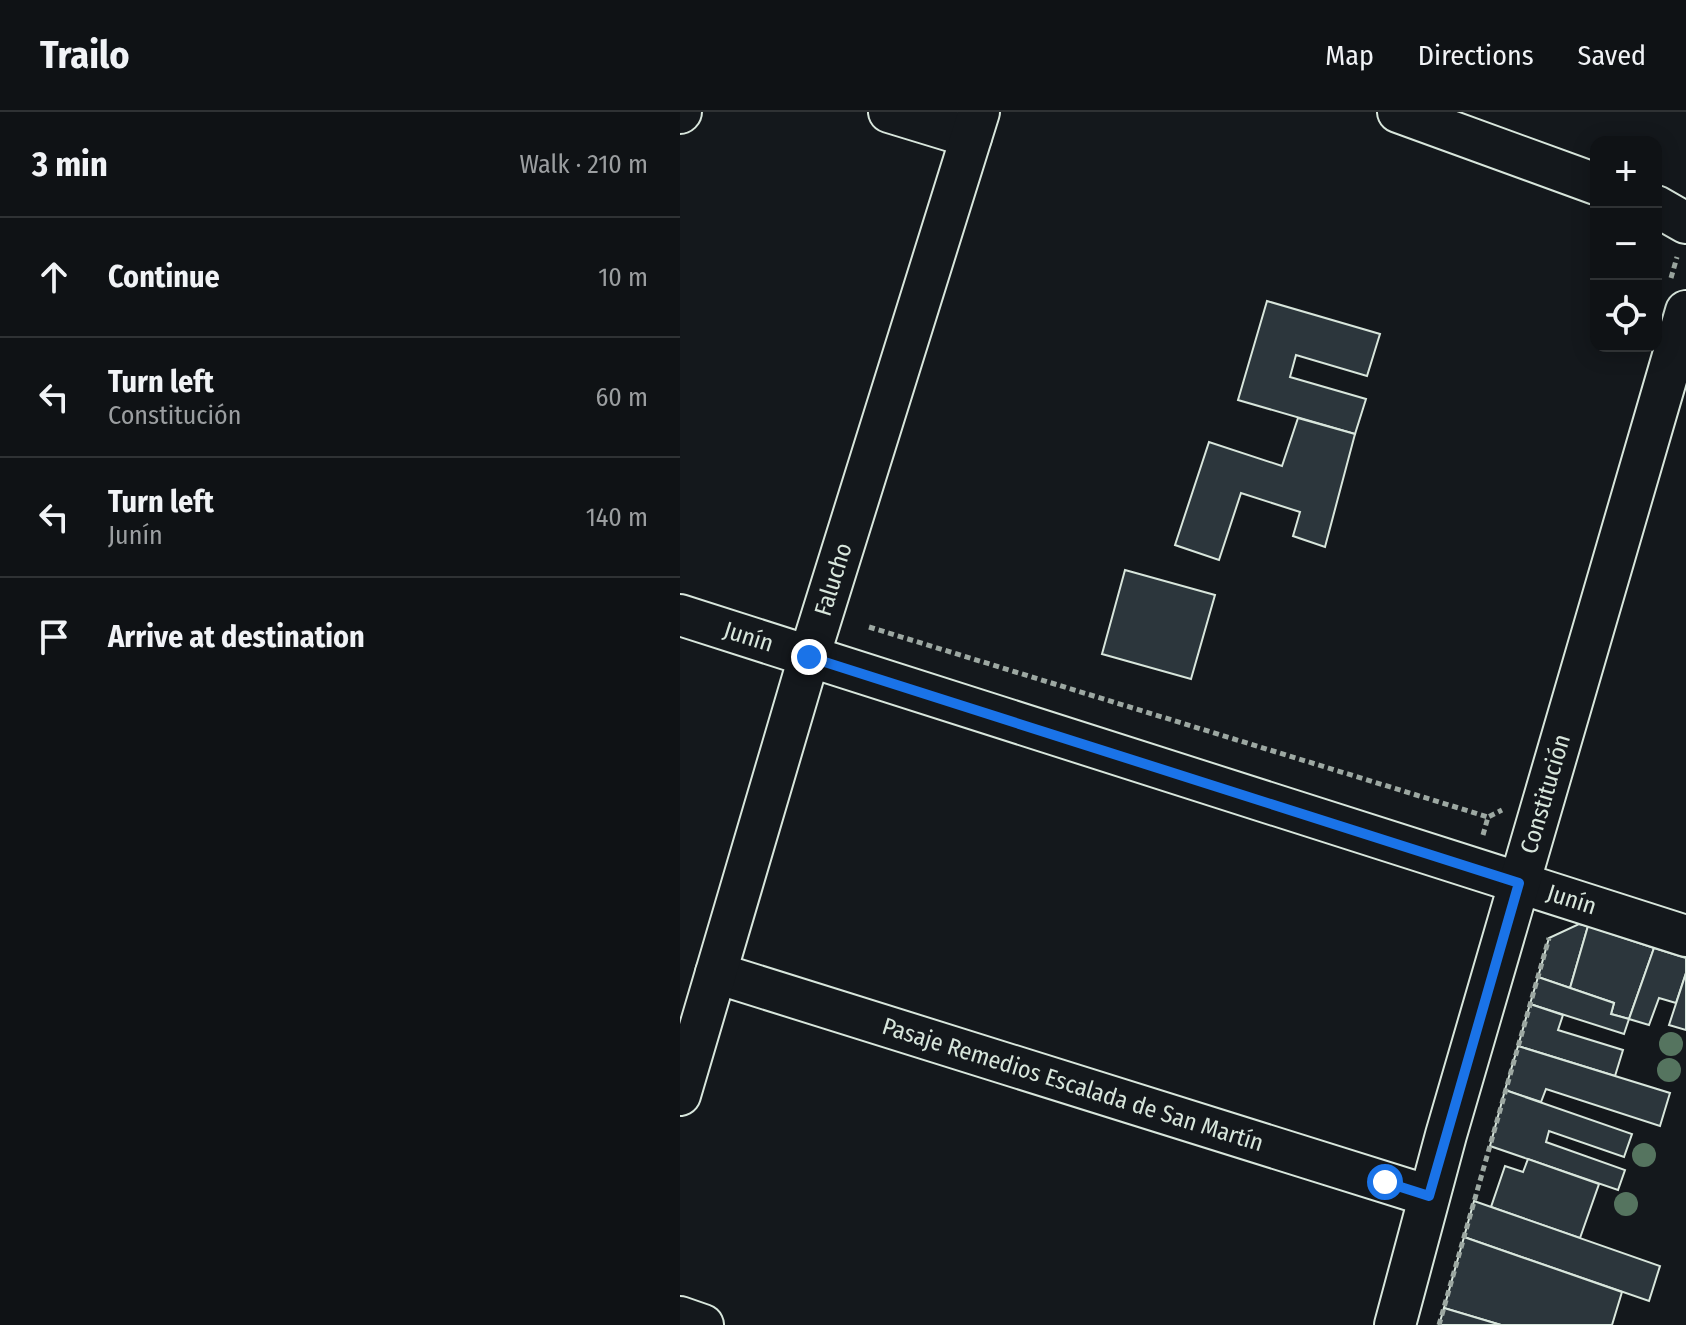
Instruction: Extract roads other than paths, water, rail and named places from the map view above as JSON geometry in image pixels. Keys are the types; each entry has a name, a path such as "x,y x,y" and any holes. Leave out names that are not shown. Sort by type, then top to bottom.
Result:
{"street":[{"path":"889,112 975,125"},
{"path":"1398,112 1590,182"},
{"name":"Falucho","path":"680,1095 809,657 975,125"},
{"path":"1660,208 1686,223"},
{"name":"Constitución","path":"1395,1325 1429,1196 1686,311"},
{"name":"Junín","path":"680,615 1686,936"},
{"name":"Pasaje Remedios Escalada de San Martín","path":"716,973 1429,1196"},
{"path":"680,1317 703,1325"}]}
